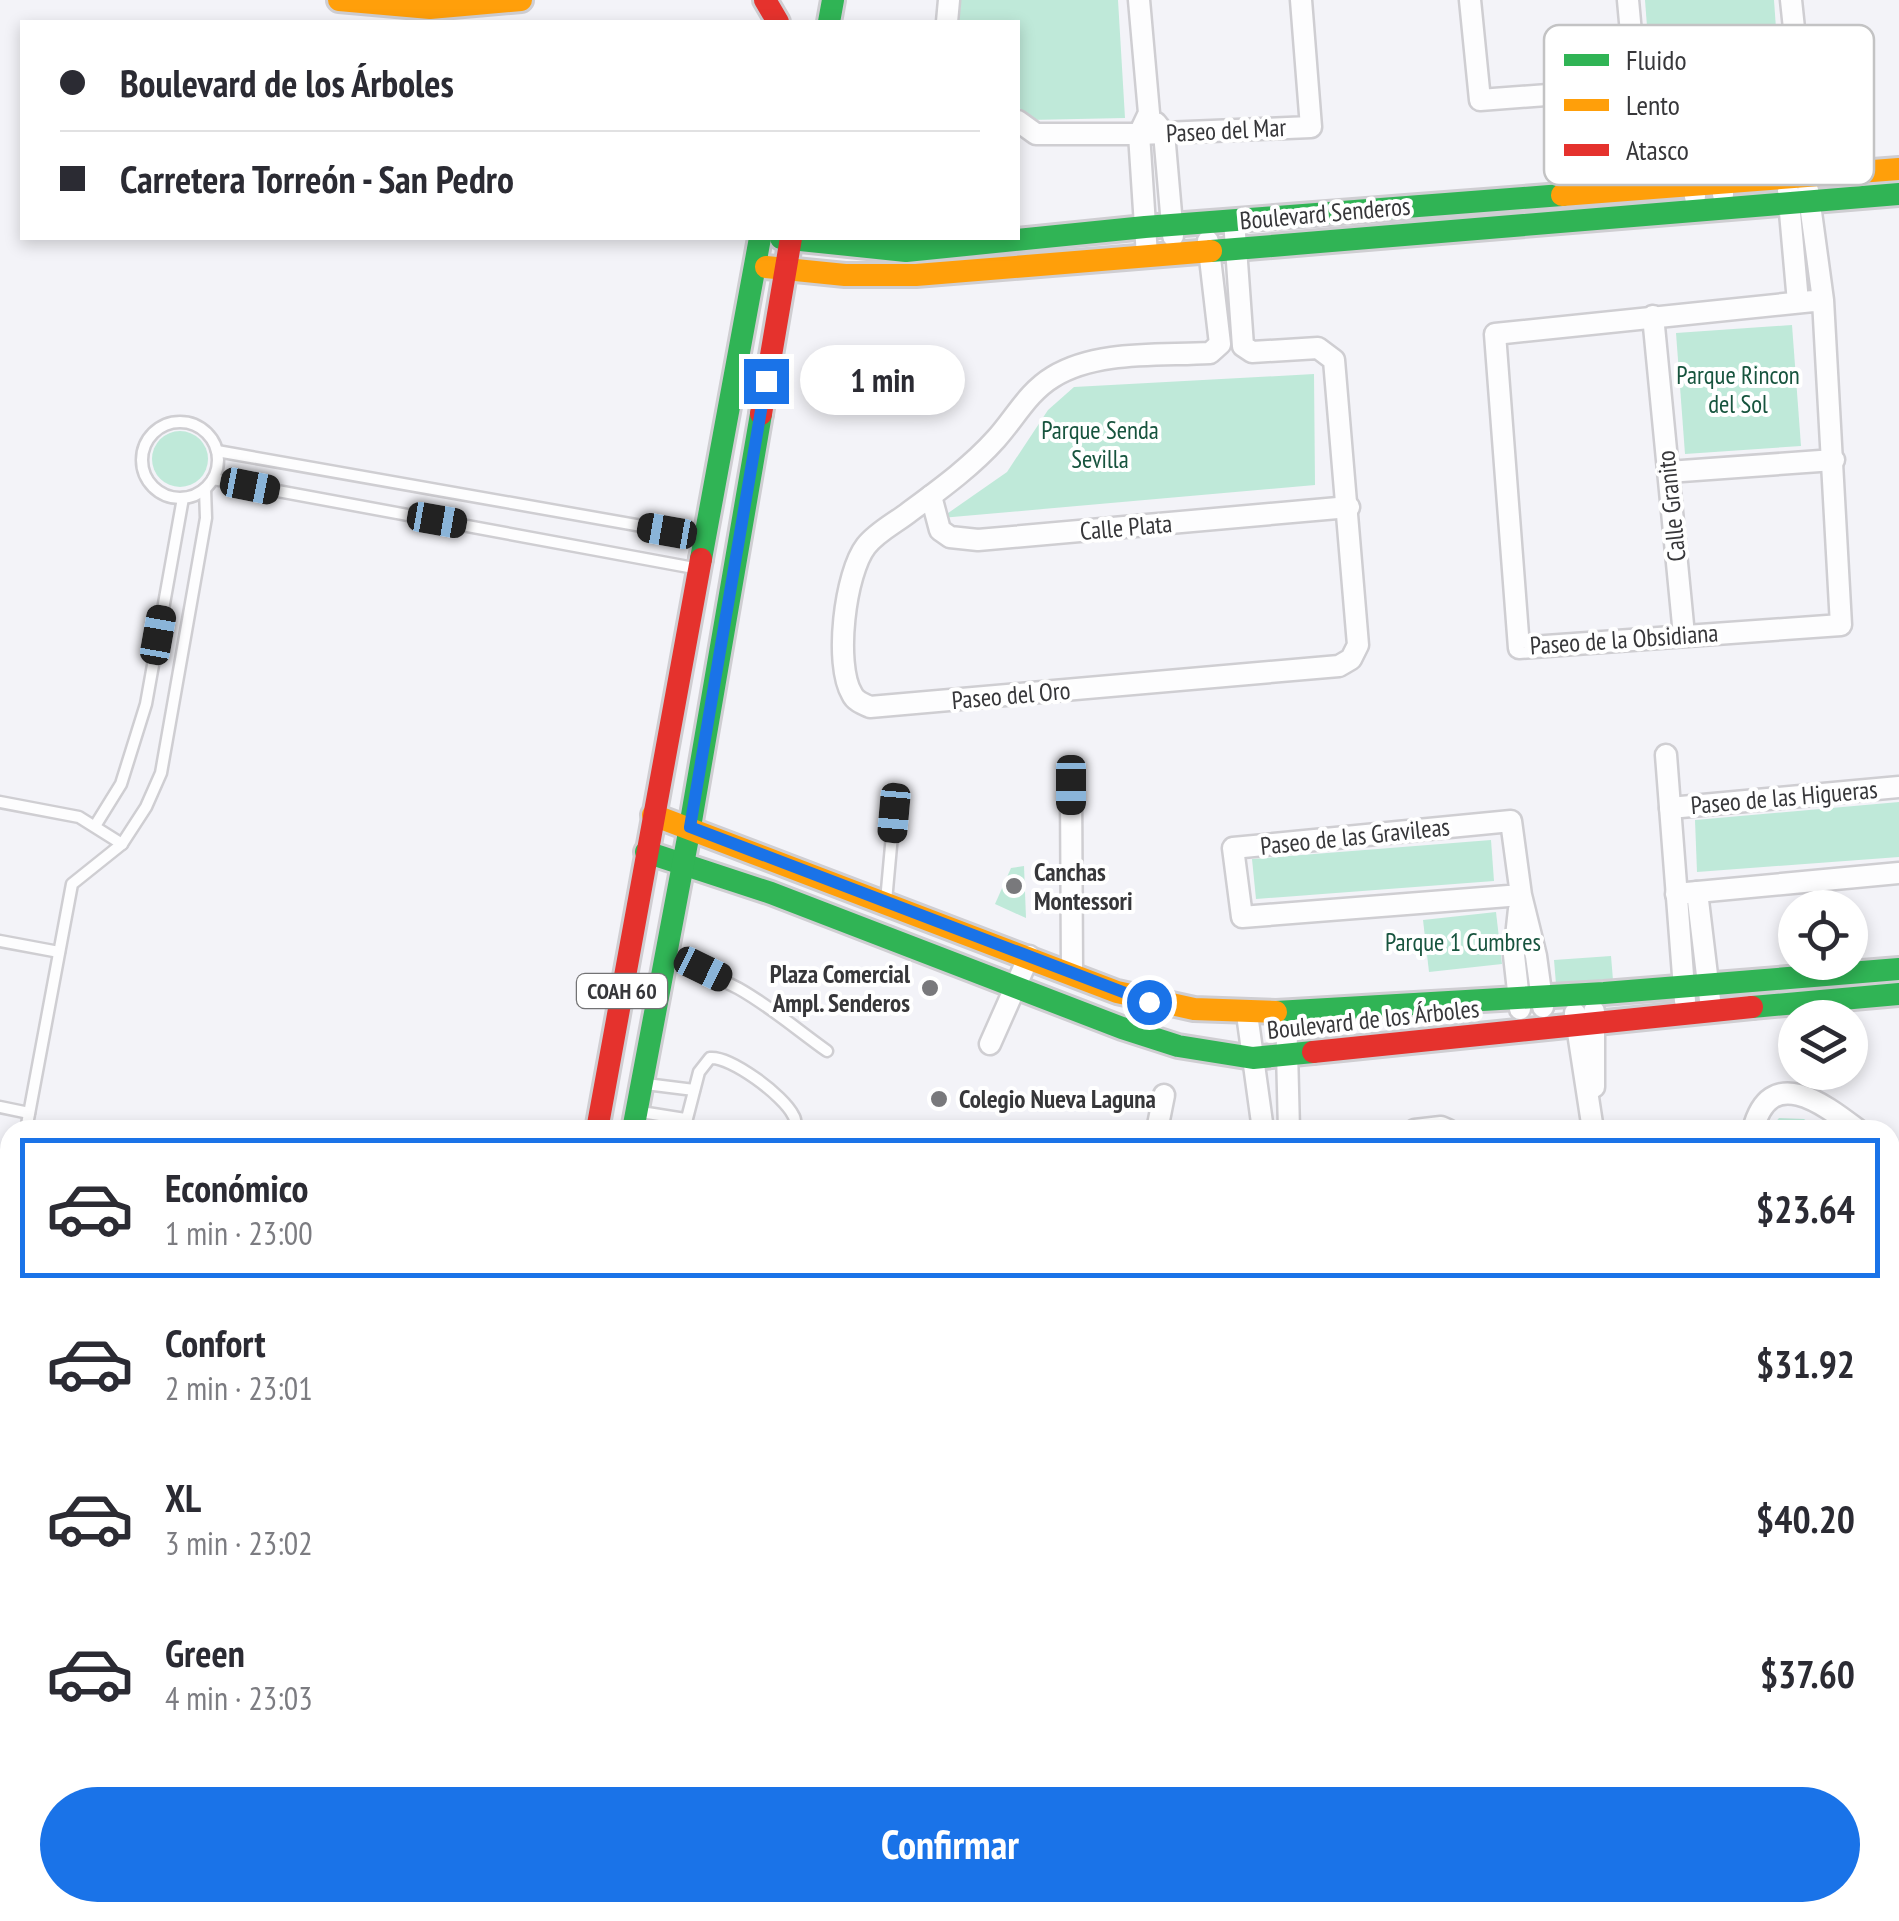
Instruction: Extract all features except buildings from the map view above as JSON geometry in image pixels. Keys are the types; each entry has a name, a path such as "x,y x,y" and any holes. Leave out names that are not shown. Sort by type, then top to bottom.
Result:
{"main road":[{"path":"339,0 394,8 521,0"},
{"name":"Boulevard Senderos","path":"1874,174 1899,169"},
{"name":"Boulevard Senderos","path":"1020,239 1681,185"},
{"name":"Boulevard Senderos","path":"1744,185 1899,194"},
{"name":"Boulevard Senderos","path":"755,265 845,275 916,276 1723,207 1822,185"},
{"name":"COAH 60","path":"599,1120 760,240"},
{"name":"COAH 60","path":"635,1120 690,827 786,270 788,240"},
{"name":"Boulevard Senderos","path":"806,240 906,251 1011,240"},
{"name":"Boulevard de los Árboles","path":"653,815 1149,1002 1189,1010 1248,1014 1530,999 1899,969"},
{"name":"Boulevard de los Árboles","path":"646,852 771,893 1122,1028 1178,1046 1253,1058 1899,994"}],"street":[{"path":"1139,0 1149,113 1139,134 1147,256"},
{"name":"Paseo del Mar","path":"1020,122 1036,134 1311,127 1301,0"},
{"path":"1470,0 1480,100 1544,95"},
{"path":"1628,0 1630,25"},
{"path":"1791,0 1794,25"},
{"path":"1149,113 1164,133 1174,253"},
{"path":"1694,185 1695,209"},
{"path":"1722,185 1723,207"},
{"path":"1798,190 1798,302"},
{"name":"Paseo de la Obsidiana","path":"1798,190 1823,300 1841,625 1519,648 1495,334 1823,300"},
{"name":"Paseo del Oro","path":"1207,222 1220,344 1216,350 1092,361 1050,378 994,442 866,546 848,594 843,637 851,694 870,707 1339,666 1351,659 1358,646 1334,360 1318,348 1252,352 1244,346 1234,220"},
{"name":"Calle Granito","path":"1653,316 1684,636"},
{"path":"1668,472 1834,460"},
{"name":"Calle Plata","path":"931,496 940,530 950,537 978,540 1349,507"},
{"name":"Paseo de las Higueras","path":"1666,755 1670,808 1711,1010"},
{"path":"1071,785 1072,973"},
{"name":"Paseo de las Higueras","path":"1670,808 1899,787"},
{"name":"Paseo de las Gravileas","path":"1521,895 1242,917 1233,848 1511,821 1521,895 1533,1030"},
{"path":"1687,893 1899,873"},
{"name":"Paseo de las Higueras","path":"1686,1013 1687,893"},
{"path":"990,1044 1028,956"},
{"path":"1583,995 1592,1120"},
{"path":"1286,1011 1289,1120"},
{"path":"1248,1014 1262,1120"},
{"path":"1756,1120 1764,1105 1792,1092 1809,1096 1844,1120"},
{"path":"1159,1120 1164,1095"}],"lane":[{"path":"28,1120 72,884 122,844 161,774 209,484 218,467 217,451 206,432 184,422 171,422 150,436 144,447 144,472 159,492 183,498 209,484 699,568"},
{"path":"217,451 704,538"},
{"path":"95,826 121,784 146,704 183,498"},
{"path":"0,802 80,816 122,844"},
{"path":"886,902 894,813"},
{"path":"0,941 60,952"},
{"path":"664,963 703,969 740,988 827,1051"},
{"path":"685,1120 699,1072 710,1058 725,1058 786,1105 796,1120"},
{"path":"642,1084 694,1090"},
{"path":"0,1107 29,1113"}],"green space":[{"path":"958,0 1118,0 1125,118 1030,120 1020,108 1020,20 955,20"},
{"path":"1645,0 1774,0 1776,25 1647,25"},
{"name":"Parque Rincon del Sol","path":"1792,325 1801,446 1685,454 1676,333"},
{"name":"Parque Senda Sevilla","path":"1314,374 1315,485 941,518 1007,472 1048,410 1074,387"},
{"path":"180,431 200,439 208,459 200,479 180,487 160,479 152,459 160,439"},
{"path":"1899,802 1899,857 1697,872 1695,820"},
{"path":"1491,840 1494,881 1256,899 1252,859"},
{"name":"Canchas Montessori","path":"1024,866 1026,918 995,904 1011,868"},
{"name":"Parque 1 Cumbres","path":"1496,912 1502,964 1429,972 1423,920"},
{"path":"1611,956 1613,980 1556,984 1554,960"}],"traffic: fast":[{"path":"829,20 833,0"},
{"path":"1211,251 1899,194"},
{"path":"1020,240 1562,195"},
{"path":"701,559 760,240"},
{"path":"800,240 906,251 1016,240"},
{"path":"635,1120 761,414"},
{"path":"646,852 771,893 1178,1046 1253,1058 1313,1052"},
{"path":"1276,1012 1604,993 1899,969"},
{"path":"1752,1007 1899,994"}],"traffic: slow":[{"path":"339,0 430,8 521,0"},
{"path":"1874,171 1899,169"},
{"path":"1562,195 1692,185"},
{"path":"766,267 845,275 916,275 1211,251"},
{"path":"653,815 1117,992 1194,1009 1276,1012"}],"traffic: jam":[{"path":"765,0 777,20"},
{"path":"761,414 791,240"},
{"path":"599,1120 701,559"},
{"path":"1313,1052 1752,1007"}],"place":[{"name":"Canchas Montessori","path":"1014,886"},
{"name":"Plaza Comercial Ampl. Senderos","path":"930,988"},
{"name":"Colegio Nueva Laguna","path":"939,1099"}],"route":[{"path":"766,381 690,827 1149,1002"}]}
